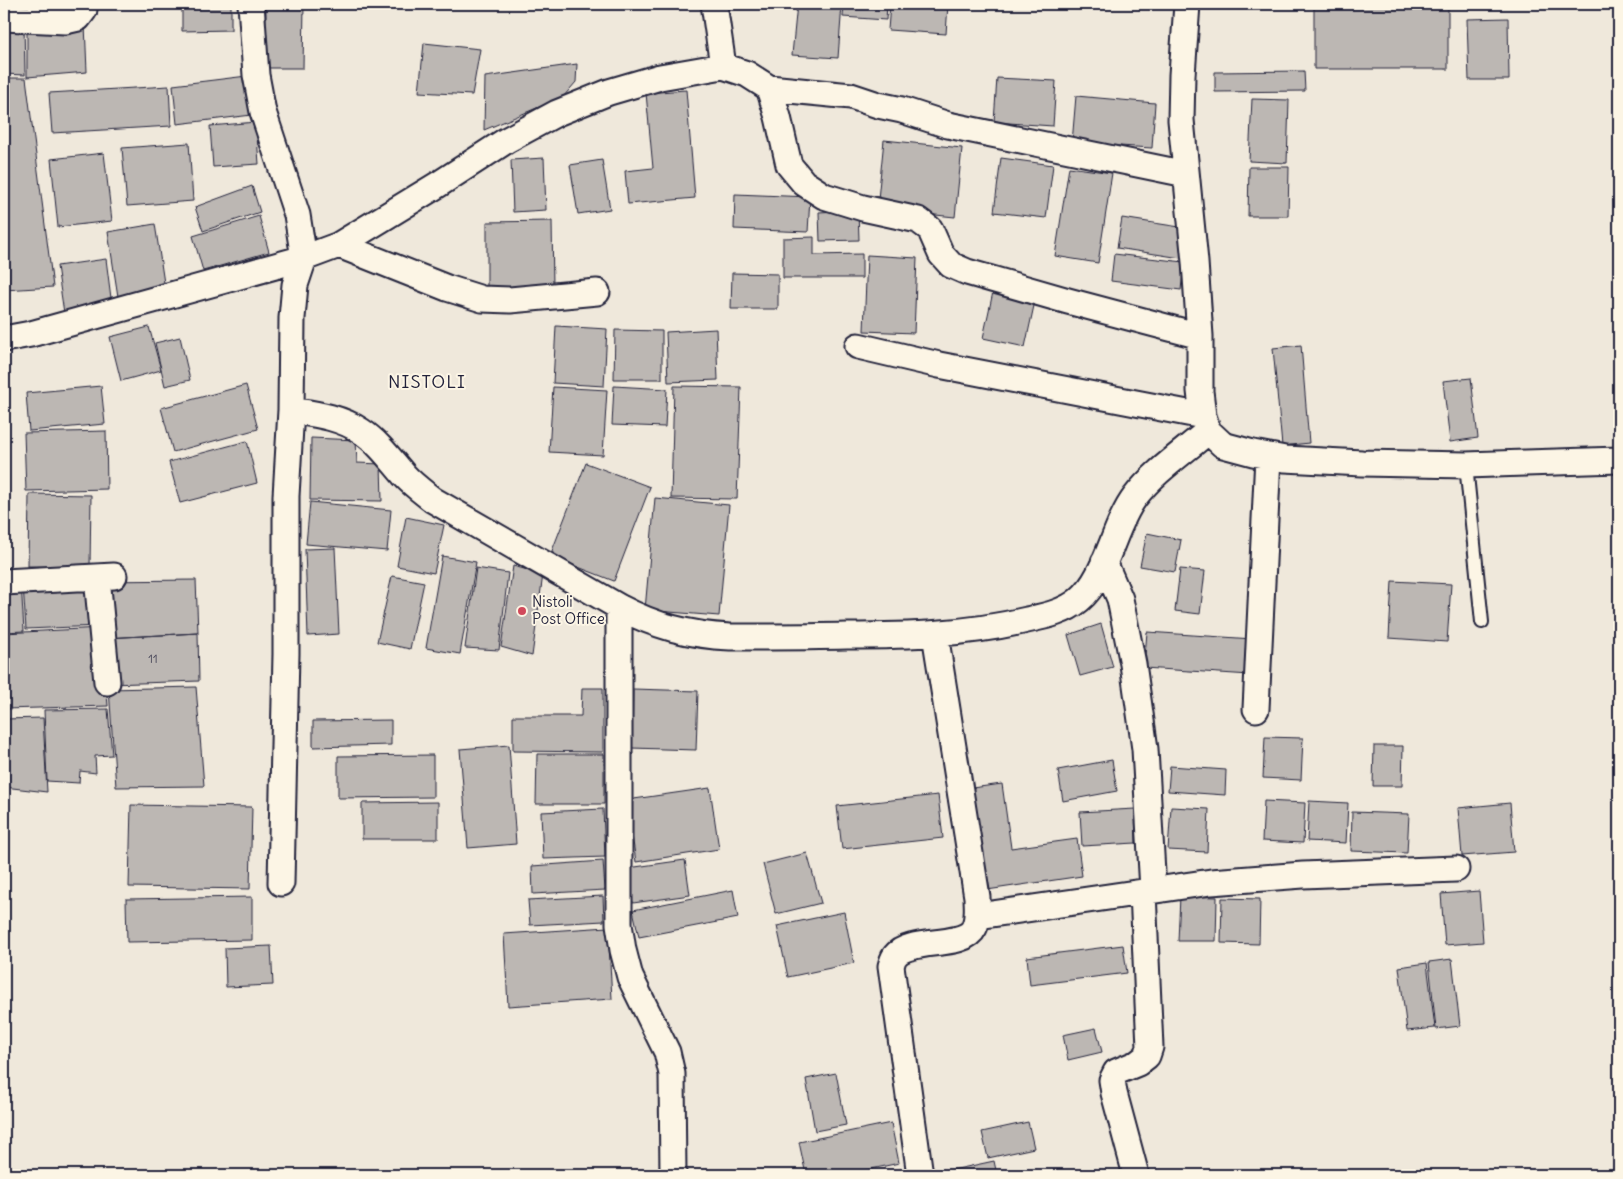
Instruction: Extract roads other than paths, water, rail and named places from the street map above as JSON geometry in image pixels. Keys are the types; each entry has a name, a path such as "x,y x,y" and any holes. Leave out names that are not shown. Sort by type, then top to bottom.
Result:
{"street":[{"path":"4,18 65,20 78,18 84,10 84,4"},
{"path":"250,4 256,76 263,112 297,215 304,258 295,286 292,318 291,410 286,496 286,654 281,883"},
{"path":"714,4 722,66"},
{"path":"1187,4 1181,120 1195,262 1200,336 1200,391 1206,424 1223,445 1284,459 1362,463 1466,465 1619,460"},
{"path":"4,339 30,334 304,258 339,245 507,140 557,113 617,90 660,78 722,66 747,74 769,88 851,96 948,125 1186,174"},
{"path":"769,88 790,165 804,183 824,196 863,208 918,220 930,229 941,254 951,265 967,272 1200,336"},
{"path":"339,245 447,288 482,299 510,300 597,292"},
{"path":"858,346 1206,424"},
{"path":"291,410 324,415 362,431 380,447 417,488 434,500 618,607 642,619 701,635 759,637 935,634 1007,625 1056,613 1080,599 1095,580 1125,515 1135,498 1206,424"},
{"path":"1256,709 1268,456"},
{"path":"1104,562 1120,599 1126,620 1134,664 1144,749 1150,1047 1147,1056 1138,1063 1116,1072 1112,1080 1136,1175"},
{"path":"4,582 106,576 107,682"},
{"path":"618,607 618,924 630,977 667,1052 672,1074 673,1175"},
{"path":"920,1175 891,966 896,954 908,947 963,937 974,929 978,916 977,897 935,634"},
{"path":"978,916 1211,882 1303,875 1456,869"}],"lane":[{"path":"1466,465 1482,622"}],"place":[{"name":"Nistoli Post Office","path":"522,611"}],"district":[{"name":"NISTOLI","path":"427,382"}]}
